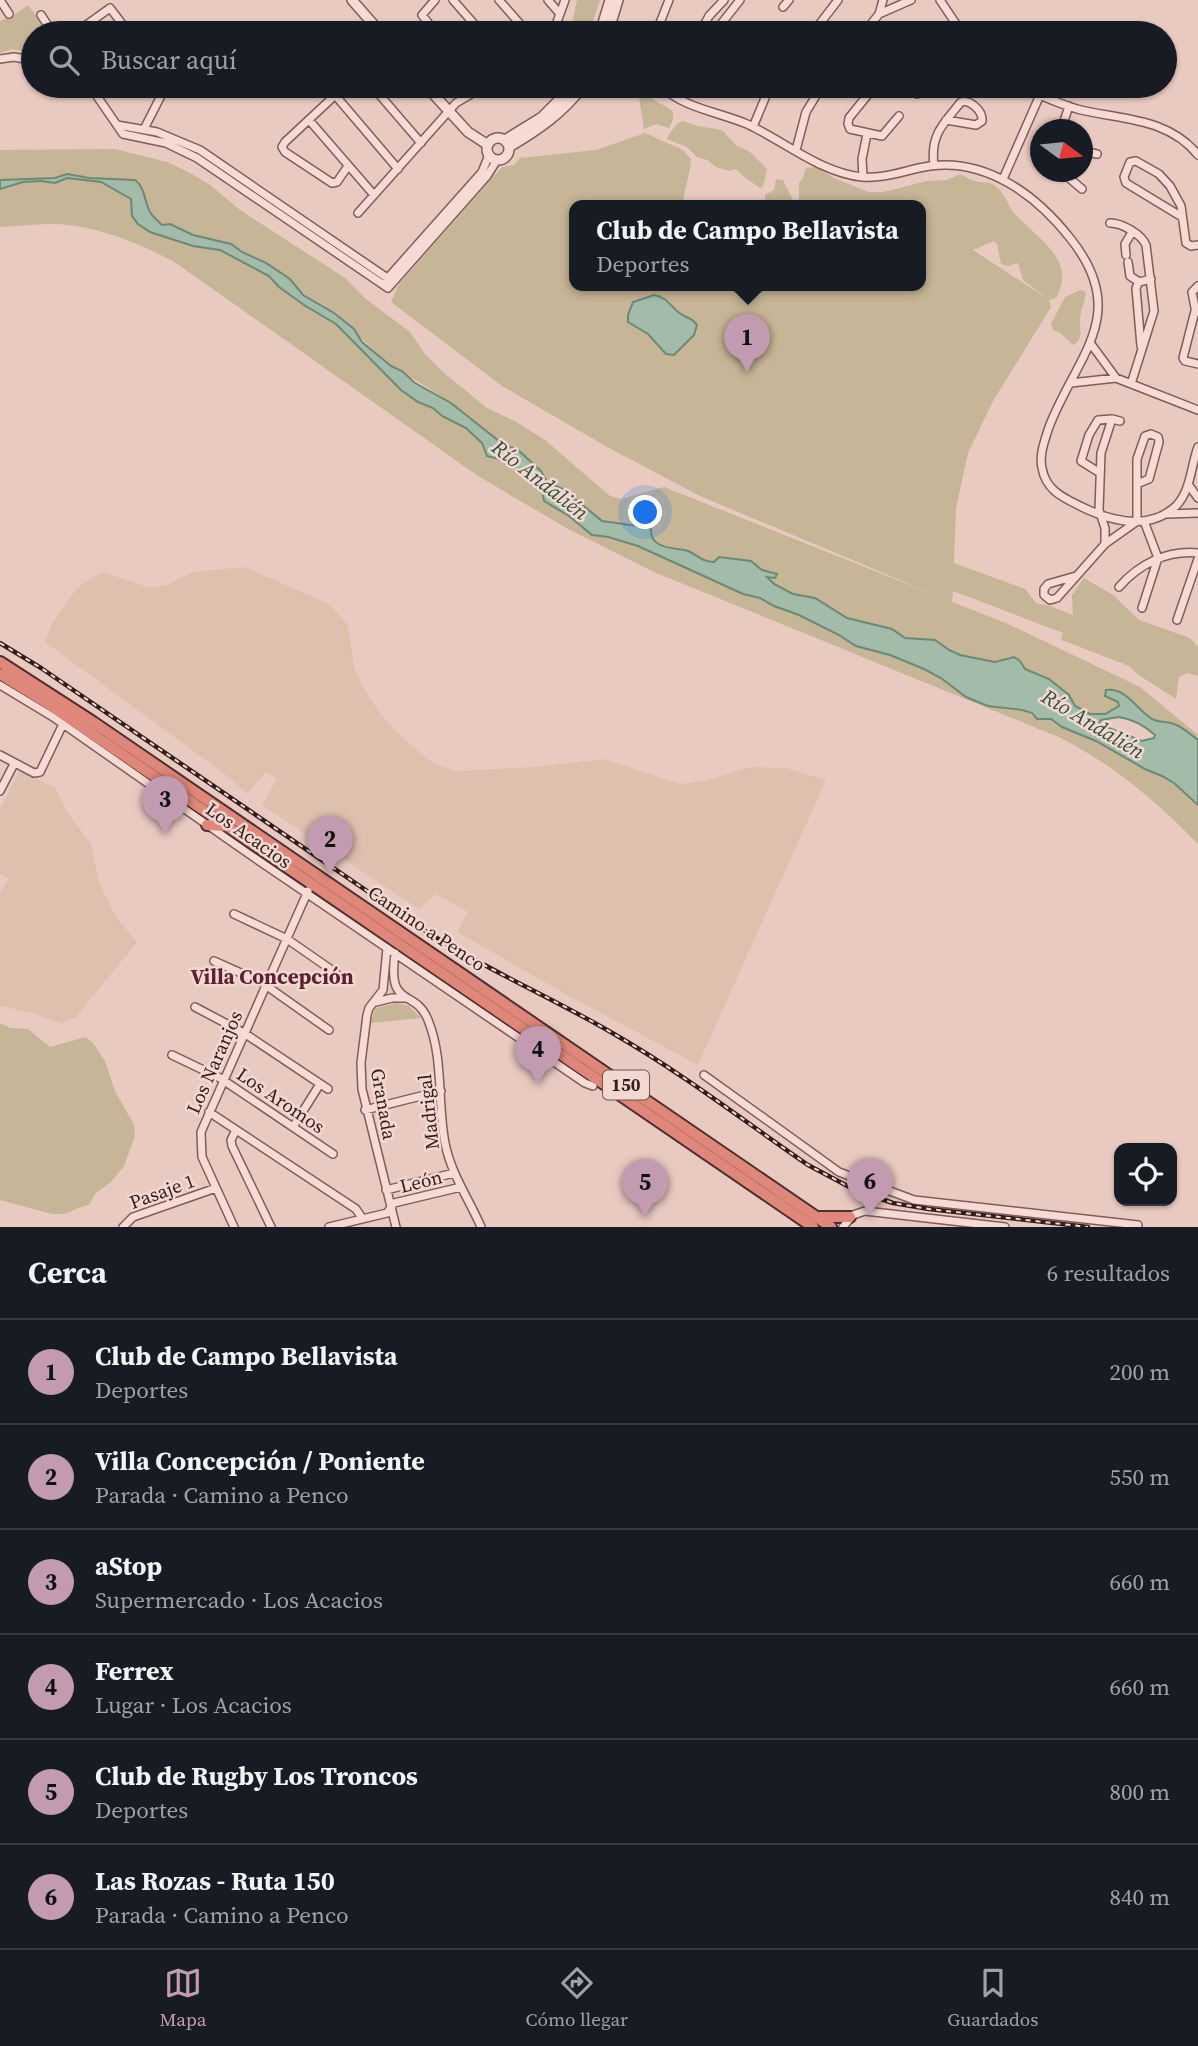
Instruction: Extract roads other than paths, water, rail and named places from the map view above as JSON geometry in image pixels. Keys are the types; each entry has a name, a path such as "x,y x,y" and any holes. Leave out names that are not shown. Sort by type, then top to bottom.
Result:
{"highway":[{"name":"Camino a Penco","path":"0,662 56,697 312,884 815,1222"},
{"name":"Camino a Penco","path":"0,674 229,827 599,1084 815,1222 831,1227"},
{"path":"142,768 154,789"},
{"path":"207,825 220,824 229,827"},
{"path":"388,936 391,951"},
{"path":"815,1222 850,1217"}],"street":[{"path":"0,0 9,14"},
{"path":"354,0 371,21"},
{"path":"426,21 422,16 424,10 435,0"},
{"path":"453,0 471,21"},
{"path":"499,0 517,21"},
{"path":"548,0 560,15"},
{"path":"558,21 565,0"},
{"path":"604,21 610,0"},
{"path":"612,21 618,0"},
{"path":"661,21 670,0"},
{"path":"706,21 723,0"},
{"path":"723,21 740,0"},
{"path":"822,21 838,0"},
{"path":"873,21 879,14 883,0"},
{"path":"879,14 911,0"},
{"path":"940,0 954,21"},
{"path":"92,21 110,8 120,21"},
{"path":"41,15 45,21"},
{"path":"0,59 21,59"},
{"path":"98,98 123,134 166,144 197,158 388,283"},
{"path":"144,129 160,98"},
{"path":"332,98 283,143 284,150 332,183 337,182 348,166"},
{"path":"338,98 398,169"},
{"path":"382,98 421,143"},
{"path":"437,98 470,135 491,153 506,156 507,144 542,117 561,98"},
{"path":"358,213 448,111 463,98"},
{"path":"507,144 549,122 573,98"},
{"path":"678,98 753,127 832,168 863,177 886,176 934,165 961,166 1003,179 1027,195 1076,245 1089,265 1095,284 1097,314 1091,344 1048,431 1042,452 1042,467 1047,482 1056,493 1101,516 1119,521 1140,521 1163,515 1198,513"},
{"path":"753,127 766,98"},
{"path":"796,150 806,112 815,98"},
{"path":"866,98 848,122 852,130 884,135 899,116"},
{"path":"1003,179 1039,98"},
{"path":"1048,98 1069,106 1157,126 1179,137 1198,155"},
{"path":"934,165 934,141 946,120 964,100 983,116 982,121 976,125 946,120"},
{"path":"1064,119 1069,106"},
{"path":"309,120 374,195"},
{"path":"117,125 169,136 200,150 388,283"},
{"path":"863,177 867,134"},
{"path":"388,283 482,172 495,138 507,144"},
{"path":"1093,153 1097,154"},
{"path":"1182,217 1126,183 1124,177 1130,162 1136,161 1162,176 1180,203 1186,243 1191,246 1198,245"},
{"path":"1074,182 1082,189"},
{"path":"1110,223 1118,223 1146,243 1151,279 1153,314 1131,384"},
{"path":"1132,232 1125,244 1129,275 1139,282 1151,279"},
{"path":"1139,282 1136,290 1141,346"},
{"path":"1198,286 1192,292 1196,314 1182,358 1198,364"},
{"path":"1091,344 1116,378"},
{"path":"1071,383 1116,378 1198,410"},
{"path":"1100,472 1083,464 1081,458 1097,421 1116,420 1102,446 1101,516 1105,528 1105,544"},
{"path":"1137,484 1149,479 1159,442 1158,437 1151,434 1145,436 1137,455 1137,484 1140,521 1158,558 1142,608"},
{"path":"1163,515 1181,500 1198,447"},
{"path":"1188,483 1198,498"},
{"path":"1076,576 1105,544 1140,521"},
{"path":"1119,587 1136,571 1158,558 1180,552 1198,552"},
{"path":"1177,620 1198,559"},
{"name":"Los Acacios","path":"0,685 63,724 207,825 312,884 391,951 585,1083 599,1084"},
{"path":"0,755 34,773 41,771 63,724"},
{"path":"0,791 14,764"},
{"name":"Los Naranjos","path":"232,1226 203,1162 201,1132 312,884"},
{"path":"234,914 287,939 336,973"},
{"name":"Madrigal","path":"391,951 394,982 398,991 419,1007 428,1019 439,1067 444,1140 454,1173 478,1226"},
{"name":"Granada","path":"391,951 385,984 369,1010 362,1046 361,1082 365,1110 396,1227"},
{"path":"214,961 266,985 329,1030"},
{"path":"376,1002 406,998"},
{"path":"195,1007 244,1033 328,1089"},
{"name":"Los Aromos","path":"172,1055 223,1080 333,1154"},
{"path":"704,1074 839,1172 887,1191 914,1200 1138,1225 1137,1227"},
{"path":"293,1127 320,1084"},
{"path":"365,1110 441,1091"},
{"path":"209,1112 356,1209 362,1218"},
{"path":"236,1130 232,1137 232,1146 271,1227"},
{"path":"386,1190 454,1173"},
{"name":"León","path":"330,1227 387,1213 394,1203 461,1187"},
{"name":"Pasaje 1","path":"123,1227 133,1217 216,1188"},
{"path":"843,1227 850,1217 859,1212 1005,1227"}],"water":[{"name":"Río Andalién","path":"67,174 135,180 141,186 151,214 162,225 170,224 193,235 231,244 290,279 303,295 334,313 354,329 362,342 391,366 451,403 504,445 517,449 541,471 547,482 563,489 602,521 651,529 657,543 688,551 706,561 714,562 719,557 751,561 762,570 777,574 775,578 767,577 793,594 815,598 847,618 892,629 905,638 935,640 960,655 995,662 1014,657 1025,669 1049,679 1069,695 1075,706 1090,714 1105,714 1119,706 1118,702 1105,696 1106,690 1120,692 1152,719 1177,725 1198,740 1198,805 1174,783 1051,719 1037,719 1032,713 1022,710 988,706 966,697 924,669 890,655 856,646 799,615 760,598 743,594 638,546 592,535 569,516 544,501 542,490 528,474 505,461 487,456 482,443 466,428 401,390 336,324 304,305 269,276 220,250 193,246 150,232 132,216 131,199 101,182 67,178 55,183 23,182 0,189 0,180 55,178","holes":["1119,717 1147,729 1155,735 1154,738 1142,741 1099,724 1101,720"]},
{"path":"654,295 664,299 697,325 694,335 674,355 666,354 648,334 628,322 633,302"}],"railway":[{"path":"0,643 41,668 427,932 639,1049 808,1165 855,1190 893,1203 1088,1227"}],"place":[{"name":"Club de Campo Bellavista","path":"747,372"},
{"name":"aStop","path":"165,834"},
{"name":"Villa Concepción / Poniente","path":"330,874"},
{"name":"Ferrex","path":"538,1084"},
{"name":"Las Rozas - Ruta 150","path":"870,1216"},
{"name":"Club de Rugby Los Troncos","path":"645,1217"}],"district":[{"name":"Villa Concepción","path":"272,977"}]}
